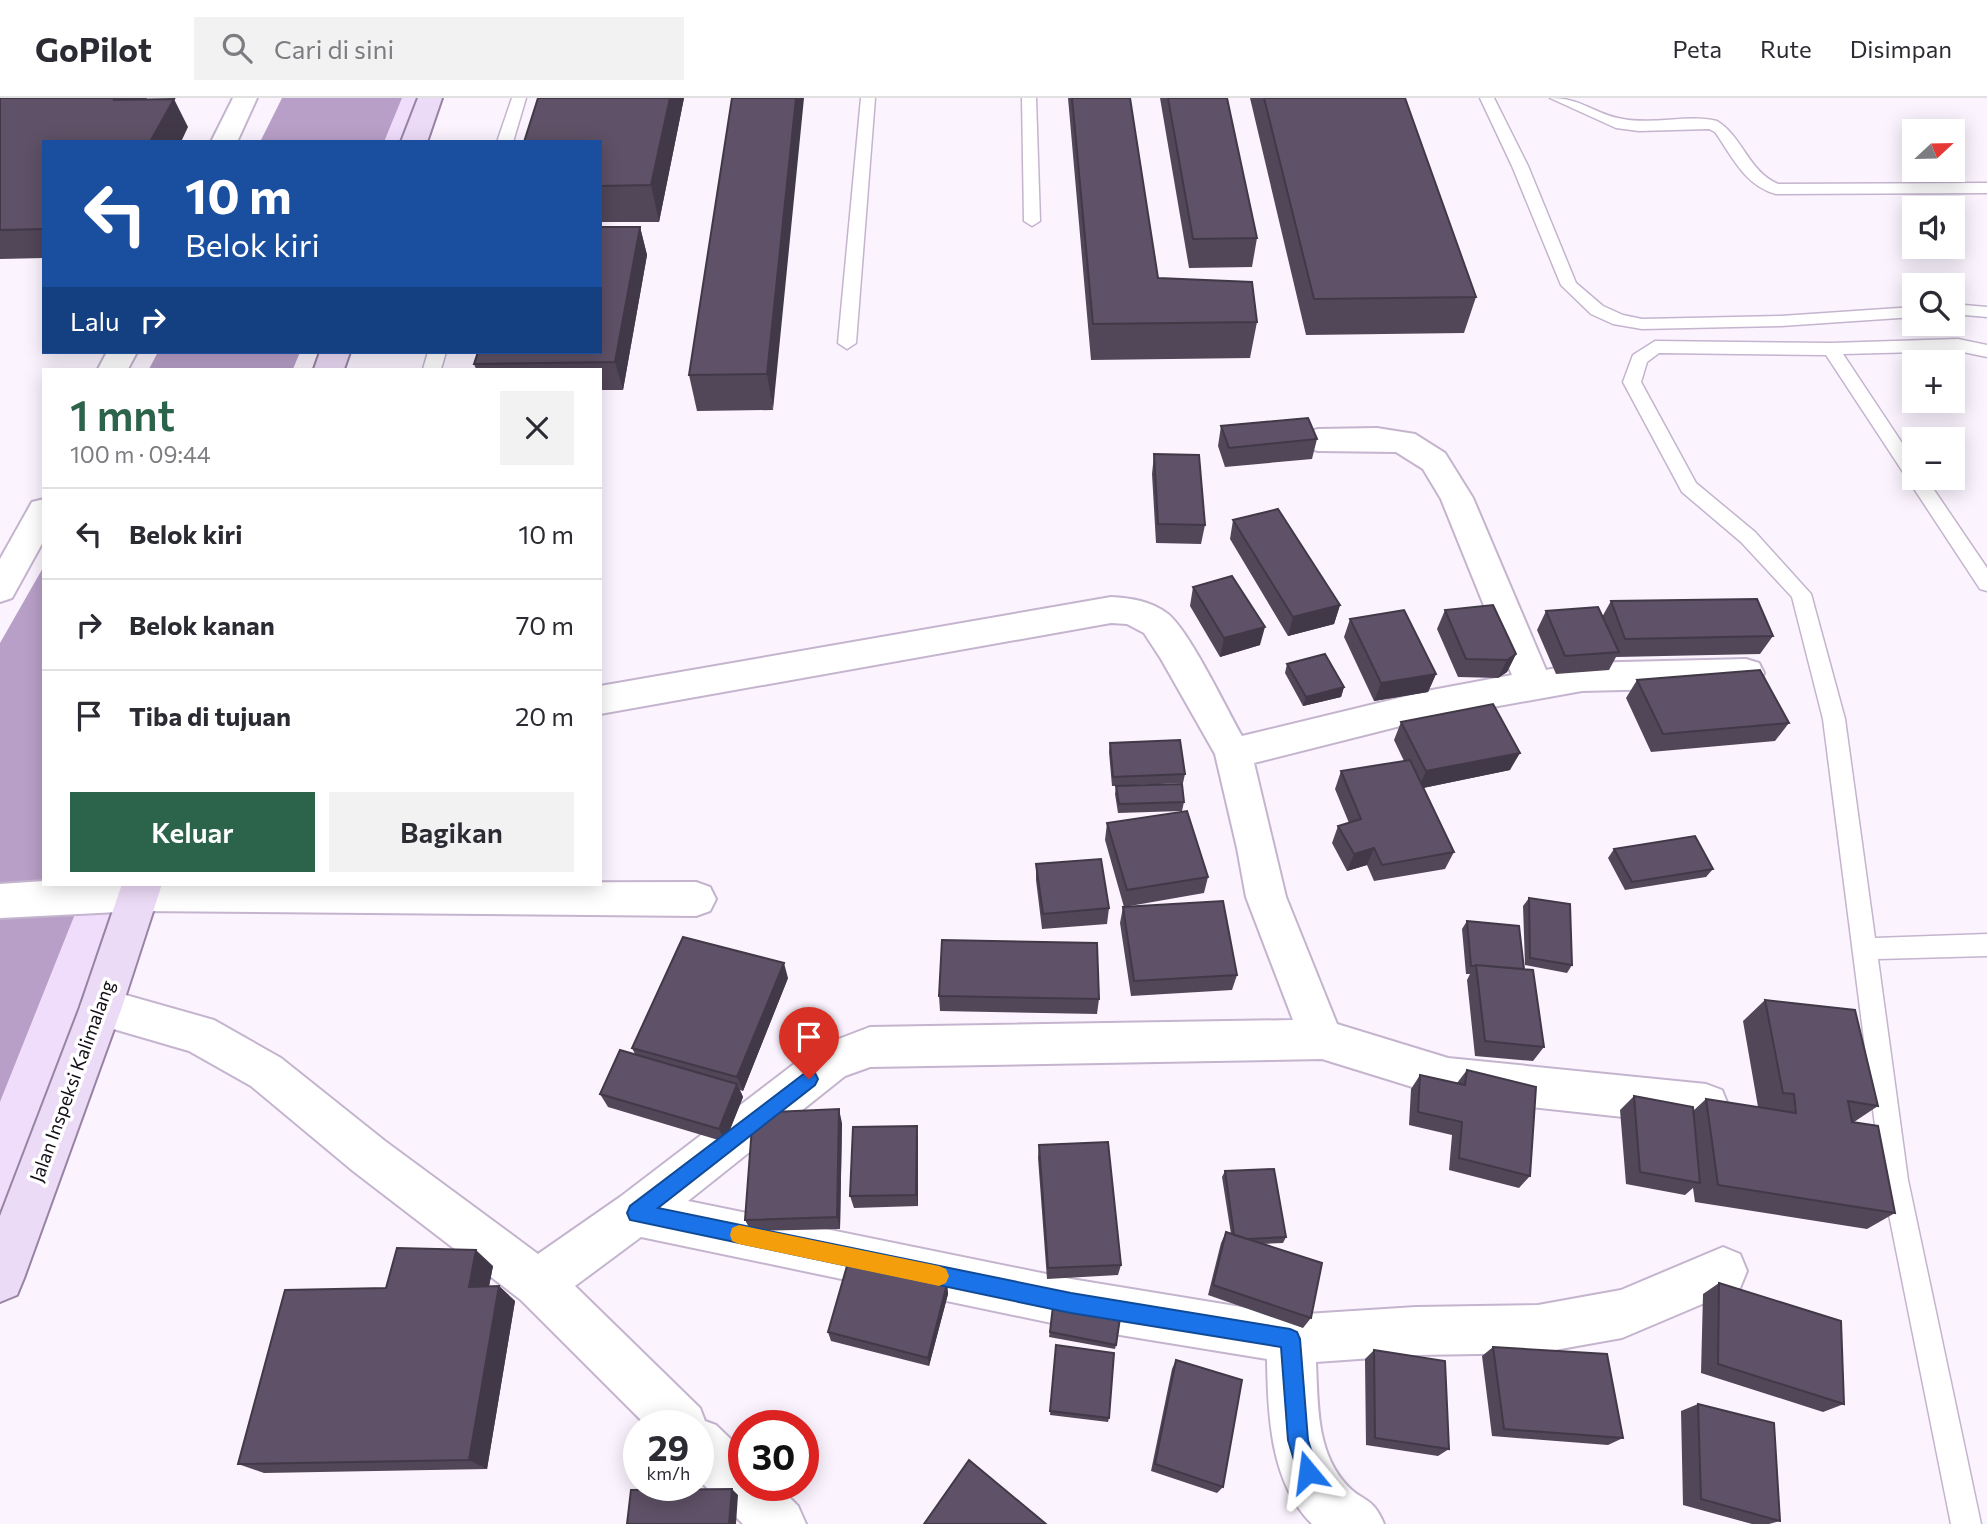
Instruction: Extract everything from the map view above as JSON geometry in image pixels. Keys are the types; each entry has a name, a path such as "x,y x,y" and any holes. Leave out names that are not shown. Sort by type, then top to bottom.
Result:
{"main road":[{"path":"415,140 430,98"},
{"name":"Jalan Inspeksi Kalimalang","path":"0,1278 100,1007 127,892"}],"street":[{"path":"225,140 245,98"},
{"path":"1318,440 1377,439 1404,442 1434,461 1457,498 1535,687"},
{"path":"0,589 42,514"},
{"path":"602,700 1111,610 1133,611 1156,624 1174,649 1233,753 1257,848 1266,897 1322,1039"},
{"path":"1233,753 1432,704 1582,677 1746,673"},
{"path":"0,901 127,892 231,890 696,899"},
{"path":"100,1007 198,1034 266,1072 369,1156 538,1283 666,1410"},
{"path":"538,1283 636,1213 830,1062 870,1047 1322,1039 1448,1078 1706,1105"},
{"path":"636,1213 1071,1303 1290,1339 1416,1331 1538,1329 1622,1314 1723,1271"},
{"path":"1290,1339 1298,1440 1308,1472 1327,1502 1358,1524"},
{"path":"714,1459 780,1524"}],"lane":[{"path":"506,140 519,98"},
{"path":"847,343 868,98"},
{"path":"1029,98 1032,221"},
{"path":"1486,98 1520,166 1569,285 1597,310 1619,320 1642,324 1781,321 1902,313"},
{"path":"1557,98 1616,123 1639,126 1712,124 1720,129 1753,176 1764,185 1776,189 1987,188"},
{"path":"1965,310 1987,312"},
{"path":"1966,1524 1895,1180 1834,719 1801,594 1748,537 1689,487 1632,383 1639,359 1655,348 1831,349 1958,345 1987,351"},
{"path":"1831,349 1902,456"},
{"path":"1924,490 1987,584"},
{"path":"1865,949 1987,946"}],"shaded area":[{"path":"282,98 402,98 385,140 261,140"},
{"path":"402,98 431,98 415,140 385,140"},
{"path":"157,354 299,354 293,368 150,368"},
{"path":"42,570 42,886 86,886 0,1102 0,643"},
{"path":"86,886 141,886 0,1274 0,1102"}],"building":[{"path":"0,98 174,99 151,140 42,140 42,229 0,230"},
{"path":"538,98 670,98 651,185 602,186 602,140 525,140"},
{"path":"732,98 796,98 767,374 689,375"},
{"path":"1072,98 1130,98 1158,278 1252,282 1257,322 1093,324"},
{"path":"1168,98 1227,98 1257,238 1193,239"},
{"path":"1264,98 1405,98 1476,297 1314,299"},
{"path":"602,227 640,227 615,362 474,364 477,354 602,354"},
{"path":"1308,418 1317,439 1229,448 1221,426"},
{"path":"1154,454 1199,455 1205,525 1158,524"},
{"path":"1278,509 1340,605 1293,617 1233,520"},
{"path":"1232,576 1265,627 1224,638 1193,587"},
{"path":"1757,599 1773,636 1625,639 1611,601"},
{"path":"1493,605 1516,654 1507,660 1466,659 1445,610"},
{"path":"1598,607 1619,652 1565,656 1546,611"},
{"path":"1404,610 1436,674 1381,683 1350,619"},
{"path":"1325,654 1344,687 1306,697 1287,664"},
{"path":"1760,670 1789,723 1663,734 1637,680"},
{"path":"1493,704 1520,753 1426,771 1401,722"},
{"path":"1180,740 1185,774 1113,777 1110,743"},
{"path":"1410,760 1454,852 1382,865 1374,848 1354,854 1338,826 1361,819 1341,771"},
{"path":"1182,784 1184,802 1119,804 1116,786"},
{"path":"1187,811 1208,877 1127,890 1107,823"},
{"path":"1695,836 1713,869 1632,882 1614,849"},
{"path":"1101,859 1109,908 1043,914 1036,864"},
{"path":"1529,898 1570,904 1572,965 1530,958"},
{"path":"1223,901 1237,975 1134,981 1123,907"},
{"path":"1467,921 1519,926 1524,969 1471,966"},
{"path":"683,937 784,963 737,1077 632,1048"},
{"path":"942,940 1097,943 1099,999 939,996"},
{"path":"1476,965 1533,970 1544,1047 1485,1041"},
{"path":"1765,1000 1855,1010 1878,1106 1848,1101 1852,1122 1878,1126 1895,1213 1718,1185 1706,1099 1796,1113 1794,1094 1783,1093"},
{"path":"620,1050 737,1084 719,1129 600,1094"},
{"path":"1467,1070 1536,1087 1530,1176 1459,1158 1462,1122 1418,1112 1420,1075 1465,1085"},
{"path":"1634,1096 1693,1107 1700,1183 1640,1172"},
{"path":"839,1109 837,1217 745,1220 753,1113"},
{"path":"917,1126 916,1195 850,1196 853,1127"},
{"path":"1108,1142 1121,1265 1048,1268 1039,1145"},
{"path":"1274,1169 1286,1237 1247,1239 1234,1235 1225,1171"},
{"path":"1226,1232 1322,1263 1311,1318 1213,1285"},
{"path":"397,1248 476,1250 469,1287 499,1286 469,1460 238,1464 285,1290 386,1288"},
{"path":"849,1259 947,1284 928,1358 828,1332"},
{"path":"1719,1283 1841,1321 1844,1404 1718,1364"},
{"path":"1053,1306 1120,1318 1116,1345 1050,1332"},
{"path":"1056,1345 1114,1353 1109,1418 1050,1411"},
{"path":"1493,1347 1607,1354 1623,1438 1504,1429"},
{"path":"1374,1350 1445,1361 1449,1449 1375,1438"},
{"path":"1176,1360 1242,1380 1223,1487 1155,1464"},
{"path":"1698,1404 1774,1423 1780,1521 1701,1499"},
{"path":"969,1460 1046,1524 924,1524"},
{"path":"714,1489 728,1489 728,1501 731,1501 729,1524 627,1524 630,1501 714,1501"}],"slow traffic":[{"path":"739,1235 939,1276"}],"route":[{"path":"809,1079 636,1213 1071,1303 1290,1339 1298,1440 1308,1472"}]}
